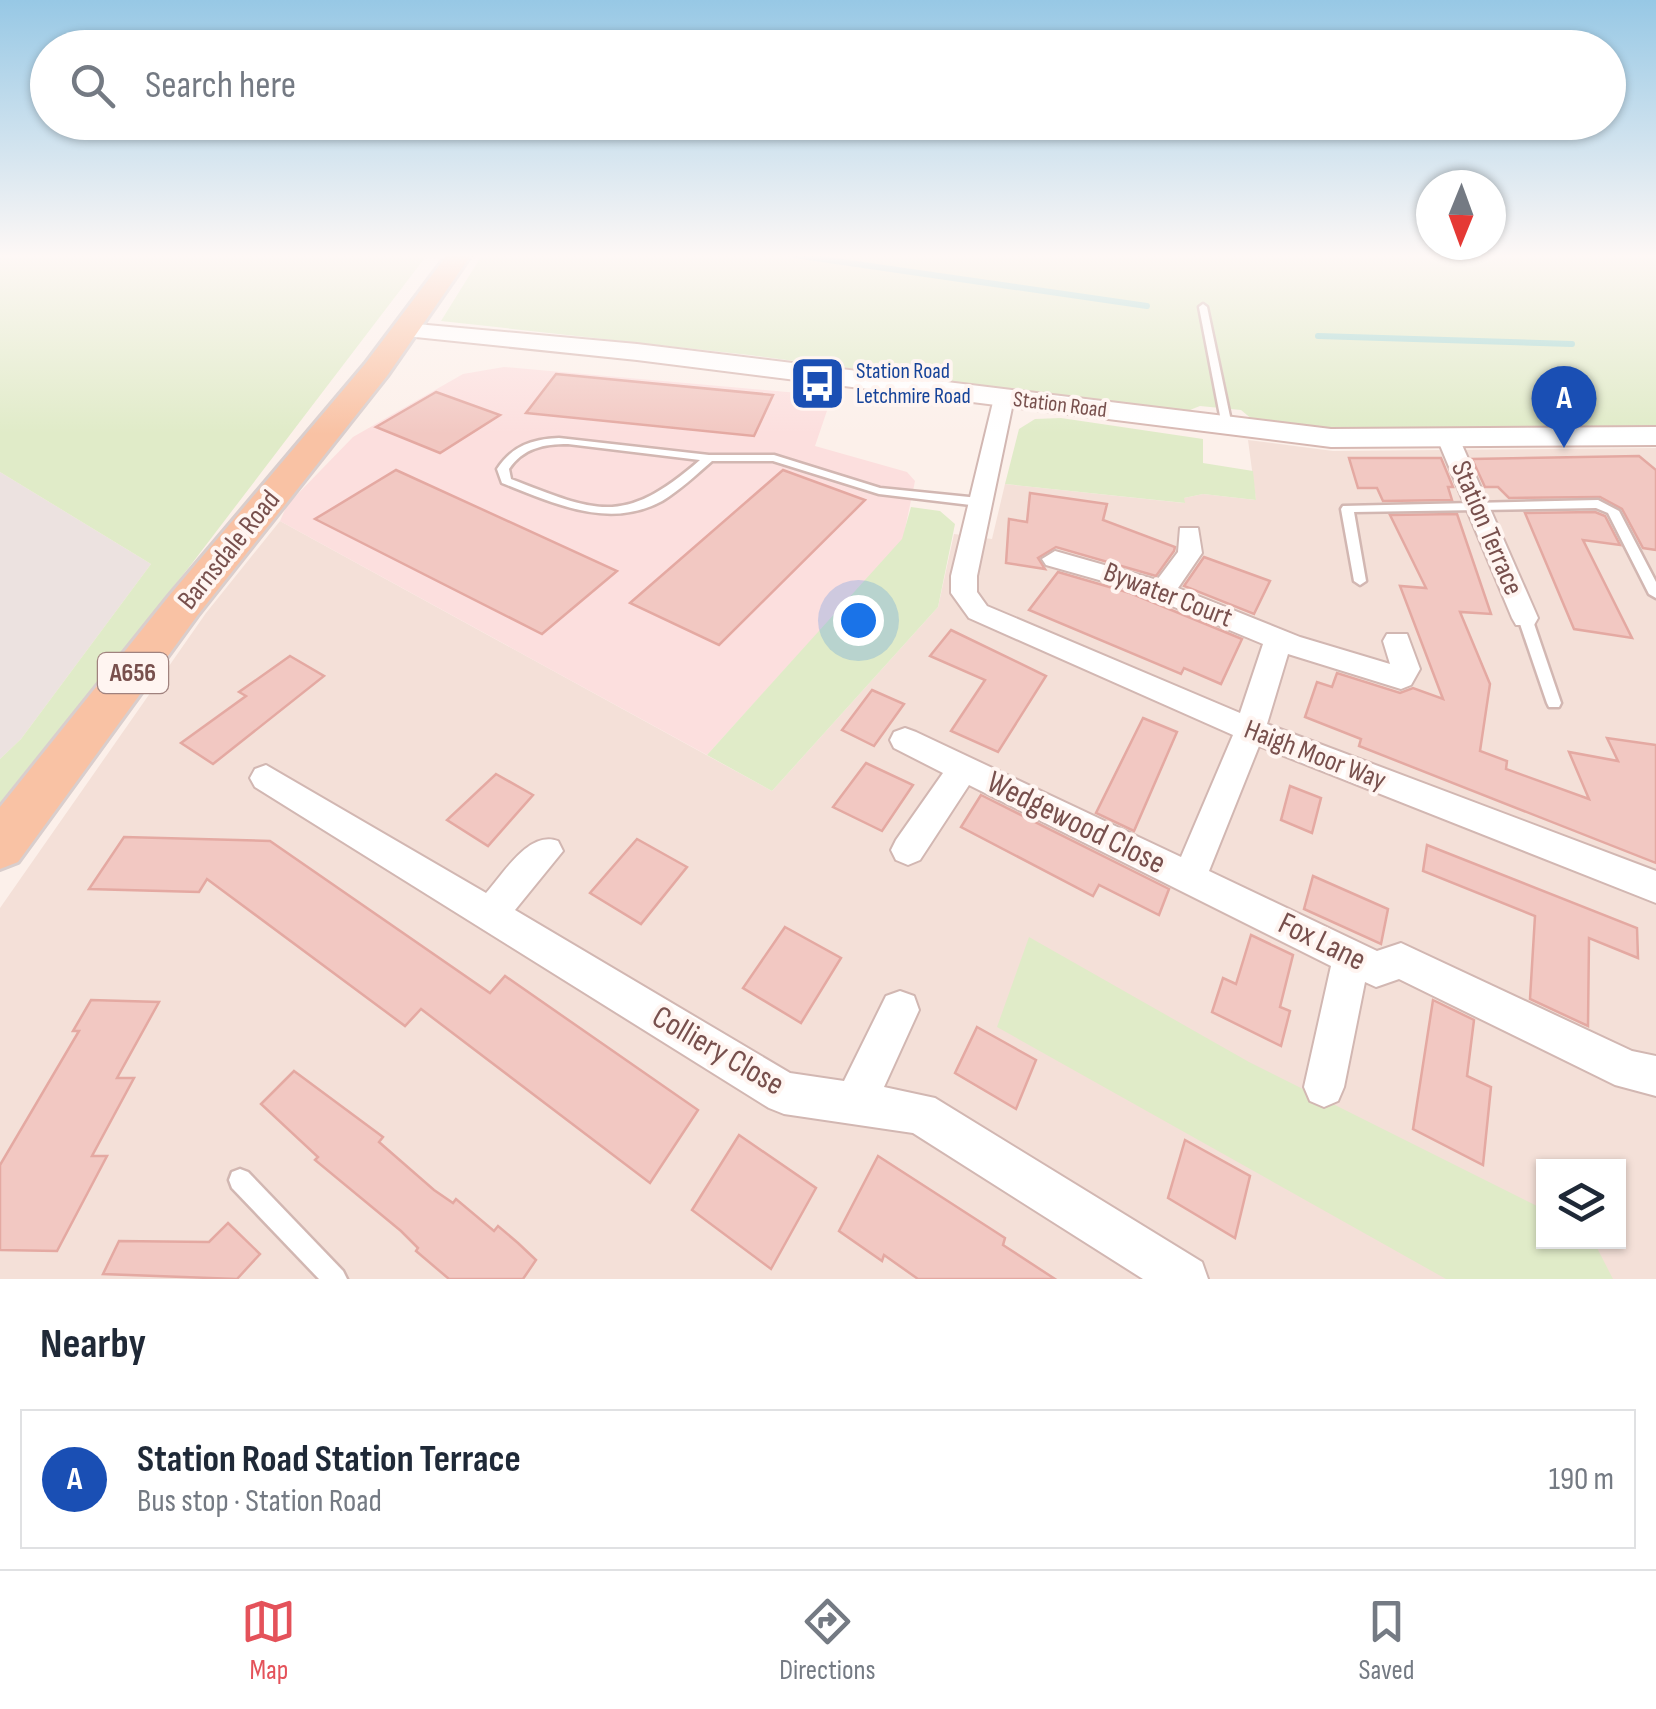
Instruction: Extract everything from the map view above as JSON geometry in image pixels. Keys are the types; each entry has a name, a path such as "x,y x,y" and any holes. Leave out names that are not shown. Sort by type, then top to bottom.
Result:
{"main road":[{"name":"Barnsdale Road","path":"0,846 183,606 417,315"}],"street":[{"name":"Station Road","path":"406,330 637,352 1331,438 1656,436"},
{"path":"978,502 1004,398"},
{"name":"Station Terrace","path":"1448,438 1525,618"},
{"name":"Haigh Moor Way","path":"978,502 964,576 964,593 978,612 1250,730 1656,887"},
{"path":"1164,589 1190,553 1189,532"},
{"name":"Bywater Court","path":"1055,560 1100,568 1164,589 1278,640 1401,678 1406,668 1397,641"},
{"path":"1189,878 1250,730 1278,640"},
{"name":"Wedgewood Close","path":"904,740 1189,878"},
{"name":"Wedgewood Close","path":"908,850 963,768"},
{"name":"Colliery Close","path":"266,778 784,1093 920,1114 1185,1279"},
{"path":"489,914 546,850"},
{"name":"Fox Lane","path":"1189,878 1376,969 1401,961 1630,1072 1656,1076"},
{"path":"1324,1087 1351,957"},
{"path":"855,1104 900,1010"}],"lane":[{"path":"1205,315 1227,426"},
{"path":"709,458 673,493 619,511 580,509 506,481 503,475 510,457 547,441 709,458 774,458 880,491 978,502"},
{"path":"1360,582 1347,509 1598,504 1609,508 1656,594"},
{"path":"1525,618 1554,703"},
{"path":"240,1180 335,1279"}],"shaded area":[{"path":"504,367 832,396 815,446 907,472 915,481 903,539 707,755 280,521 287,505 353,437 463,374"},
{"path":"1248,440 1333,451 1656,448 1656,1279 0,1279 0,908 206,613 280,521 772,791 938,607 954,534 992,539 1005,484 1184,503 1184,498 1203,494 1256,500"},
{"path":"0,472 151,564 21,739 0,759"}],"green space":[{"path":"0,315 382,315 190,566 0,803 0,759 21,739 151,564 0,472"},
{"path":"445,315 1656,315 1656,426 1343,431 1253,420 1241,410 1200,406 1185,412 749,355 441,321"},
{"path":"1061,418 1203,439 1203,463 1253,471 1256,500 1203,494 1184,498 1185,503 1005,484 1019,429 1035,419"},
{"path":"911,507 940,511 955,524 938,607 772,791 707,755 902,539"},
{"path":"1029,937 1249,1062 1536,1206 1536,1249 1598,1249 1613,1279 1446,1279 997,1027"}],"building":[{"path":"556,374 773,395 754,436 526,413"},
{"path":"436,392 500,415 440,453 376,427"},
{"path":"1639,456 1656,470 1656,550 1643,548 1622,509 1600,497 1509,498 1498,487 1485,487 1472,459"},
{"path":"1349,458 1441,458 1453,487 1448,487 1452,500 1383,501 1377,488 1358,488"},
{"path":"396,470 617,571 542,634 315,519"},
{"path":"783,470 865,500 719,645 630,603"},
{"path":"1030,493 1107,504 1103,520 1175,547 1174,551 1156,576 1056,547 1038,558 1045,569 1006,563 1009,519 1027,522"},
{"path":"1595,512 1605,516 1620,545 1583,540 1632,638 1574,629 1525,513"},
{"path":"1457,514 1491,614 1460,612 1490,684 1480,751 1507,761 1506,769 1589,799 1569,752 1618,761 1607,738 1656,745 1656,863 1359,746 1361,739 1305,717 1317,682 1332,687 1337,673 1400,693 1413,688 1443,699 1400,586 1426,588 1390,515"},
{"path":"1204,557 1270,581 1254,614 1184,586"},
{"path":"1058,572 1130,593 1242,639 1221,684 1184,668 1181,674 1029,610"},
{"path":"951,630 1046,676 998,752 951,731 985,680 930,656"},
{"path":"290,656 324,676 213,764 181,743 246,696 239,692"},
{"path":"872,690 904,704 874,746 842,730"},
{"path":"1143,718 1177,732 1134,831 1096,813"},
{"path":"866,763 913,785 882,831 833,807"},
{"path":"496,774 533,795 488,846 447,820"},
{"path":"1290,786 1321,798 1312,833 1281,820"},
{"path":"981,795 1169,889 1159,915 1099,885 1093,896 961,827"},
{"path":"124,837 270,841 490,993 505,976 698,1110 650,1183 421,1009 405,1026 207,879 199,892 89,889"},
{"path":"637,839 687,867 641,924 590,893"},
{"path":"1427,845 1637,928 1638,958 1589,938 1588,1026 1530,999 1535,916 1423,871"},
{"path":"1313,876 1388,909 1381,944 1304,909"},
{"path":"785,927 841,958 801,1023 743,988"},
{"path":"1251,935 1293,955 1280,1007 1290,1011 1281,1046 1212,1012 1223,978 1236,984"},
{"path":"91,1000 159,1002 117,1078 134,1078 92,1156 107,1156 57,1251 0,1250 0,1165 79,1031 73,1031"},
{"path":"1433,1000 1474,1020 1467,1076 1491,1087 1483,1165 1413,1129"},
{"path":"977,1027 1036,1060 1016,1109 955,1073"},
{"path":"294,1071 383,1137 379,1142 434,1190 453,1203 456,1199 494,1231 498,1226 518,1243 536,1260 523,1279 449,1279 416,1251 418,1248 401,1231 315,1160 318,1157 261,1104"},
{"path":"739,1135 816,1188 771,1269 692,1210"},
{"path":"1185,1140 1250,1176 1235,1238 1168,1198"},
{"path":"878,1156 1005,1238 1003,1245 1055,1279 918,1279 884,1255 882,1261 839,1231"},
{"path":"228,1223 260,1254 237,1279 103,1274 119,1241 209,1242"}],"waterway":[{"path":"1318,336 1572,344"}],"place":[{"name":"Station Road Letchmire Road","path":"817,384"},
{"name":"Station Road Station Terrace","path":"1564,448"}]}
